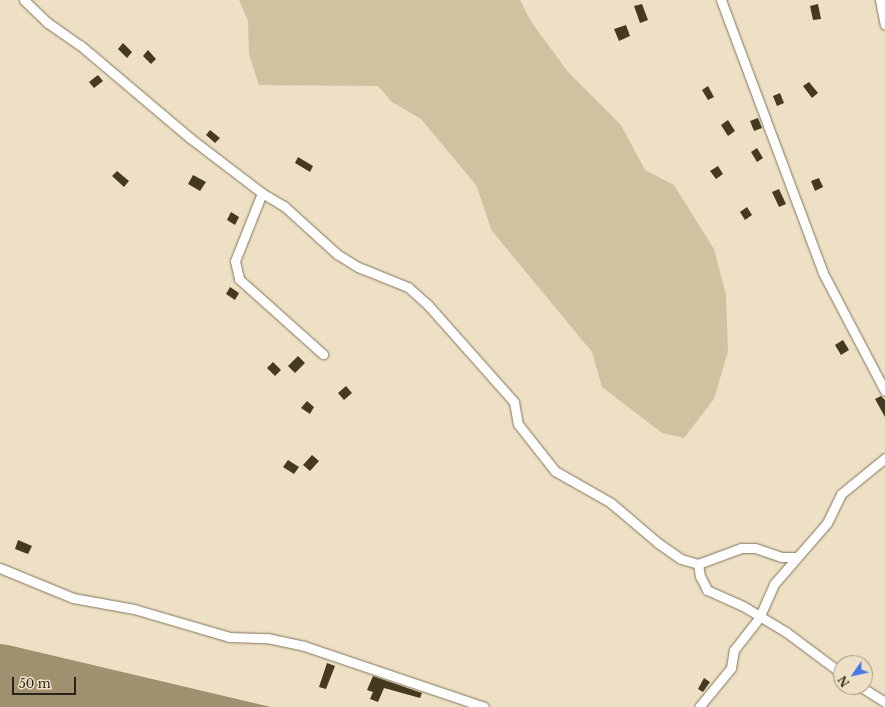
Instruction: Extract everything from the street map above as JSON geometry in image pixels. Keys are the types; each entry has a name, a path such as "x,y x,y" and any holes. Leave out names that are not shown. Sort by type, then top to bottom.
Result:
{"street":[{"path":"24,0 48,23 80,45 190,138 262,193 284,206 337,254 358,267 408,287 428,305 514,402 518,424 555,471 611,503 681,559 698,564 741,548 755,548 781,557 797,556"},
{"path":"721,0 823,273 885,391"},
{"path":"880,0 885,25"},
{"path":"262,193 235,261 239,279 324,354"},
{"path":"700,707 724,679 731,668 734,650 759,618 774,584 827,523 841,494 885,458"},
{"path":"698,564 700,576 707,590 744,606 759,618 786,632 833,667"},
{"path":"0,568 73,598 134,610 230,638 267,638 304,646 484,707"},
{"path":"873,694 885,702"}],"shaded area":[{"path":"239,0 520,0 530,20 568,72 621,125 645,170 674,185 714,249 726,295 728,351 714,399 684,438 662,433 602,387 592,352 492,231 476,185 421,119 392,102 378,86 259,85 249,54 248,21"},
{"path":"0,644 8,645 271,707 0,707"}],"building":[{"path":"642,4 648,20 640,23 634,6"},
{"path":"818,4 821,19 813,20 810,6"},
{"path":"626,25 630,36 619,41 614,29"},
{"path":"123,43 132,52 127,58 118,49"},
{"path":"148,50 156,59 151,64 143,56"},
{"path":"98,75 103,81 94,88 89,82"},
{"path":"809,82 818,93 812,98 803,86"},
{"path":"708,86 714,97 708,100 702,90"},
{"path":"780,93 784,103 777,106 773,96"},
{"path":"758,118 762,128 754,131 750,121"},
{"path":"728,120 735,131 728,136 721,125"},
{"path":"210,130 220,138 215,143 206,135"},
{"path":"757,148 763,158 757,162 751,152"},
{"path":"298,157 313,166 310,172 295,163"},
{"path":"718,166 723,174 716,179 710,171"},
{"path":"117,171 129,181 124,187 112,176"},
{"path":"193,175 206,182 200,191 188,184"},
{"path":"819,178 823,187 815,191 811,181"},
{"path":"779,189 786,204 779,207 772,192"},
{"path":"747,207 752,215 745,220 740,212"},
{"path":"231,212 239,217 235,225 227,220"},
{"path":"230,287 239,293 235,300 226,294"},
{"path":"843,340 849,350 841,355 835,345"},
{"path":"298,356 305,363 295,373 288,366"},
{"path":"273,362 281,370 275,376 267,368"},
{"path":"346,386 352,393 344,400 338,393"},
{"path":"881,396 885,400 885,417 875,399"},
{"path":"307,401 314,407 310,414 301,408"},
{"path":"312,455 319,461 310,471 303,465"},
{"path":"288,460 299,467 294,474 283,467"},
{"path":"18,540 32,546 28,554 15,549"},
{"path":"327,663 335,666 326,689 319,687"},
{"path":"373,676 422,693 420,698 384,688 378,702 370,699 373,692 367,690"},
{"path":"704,678 710,682 703,692 698,689"}]}
